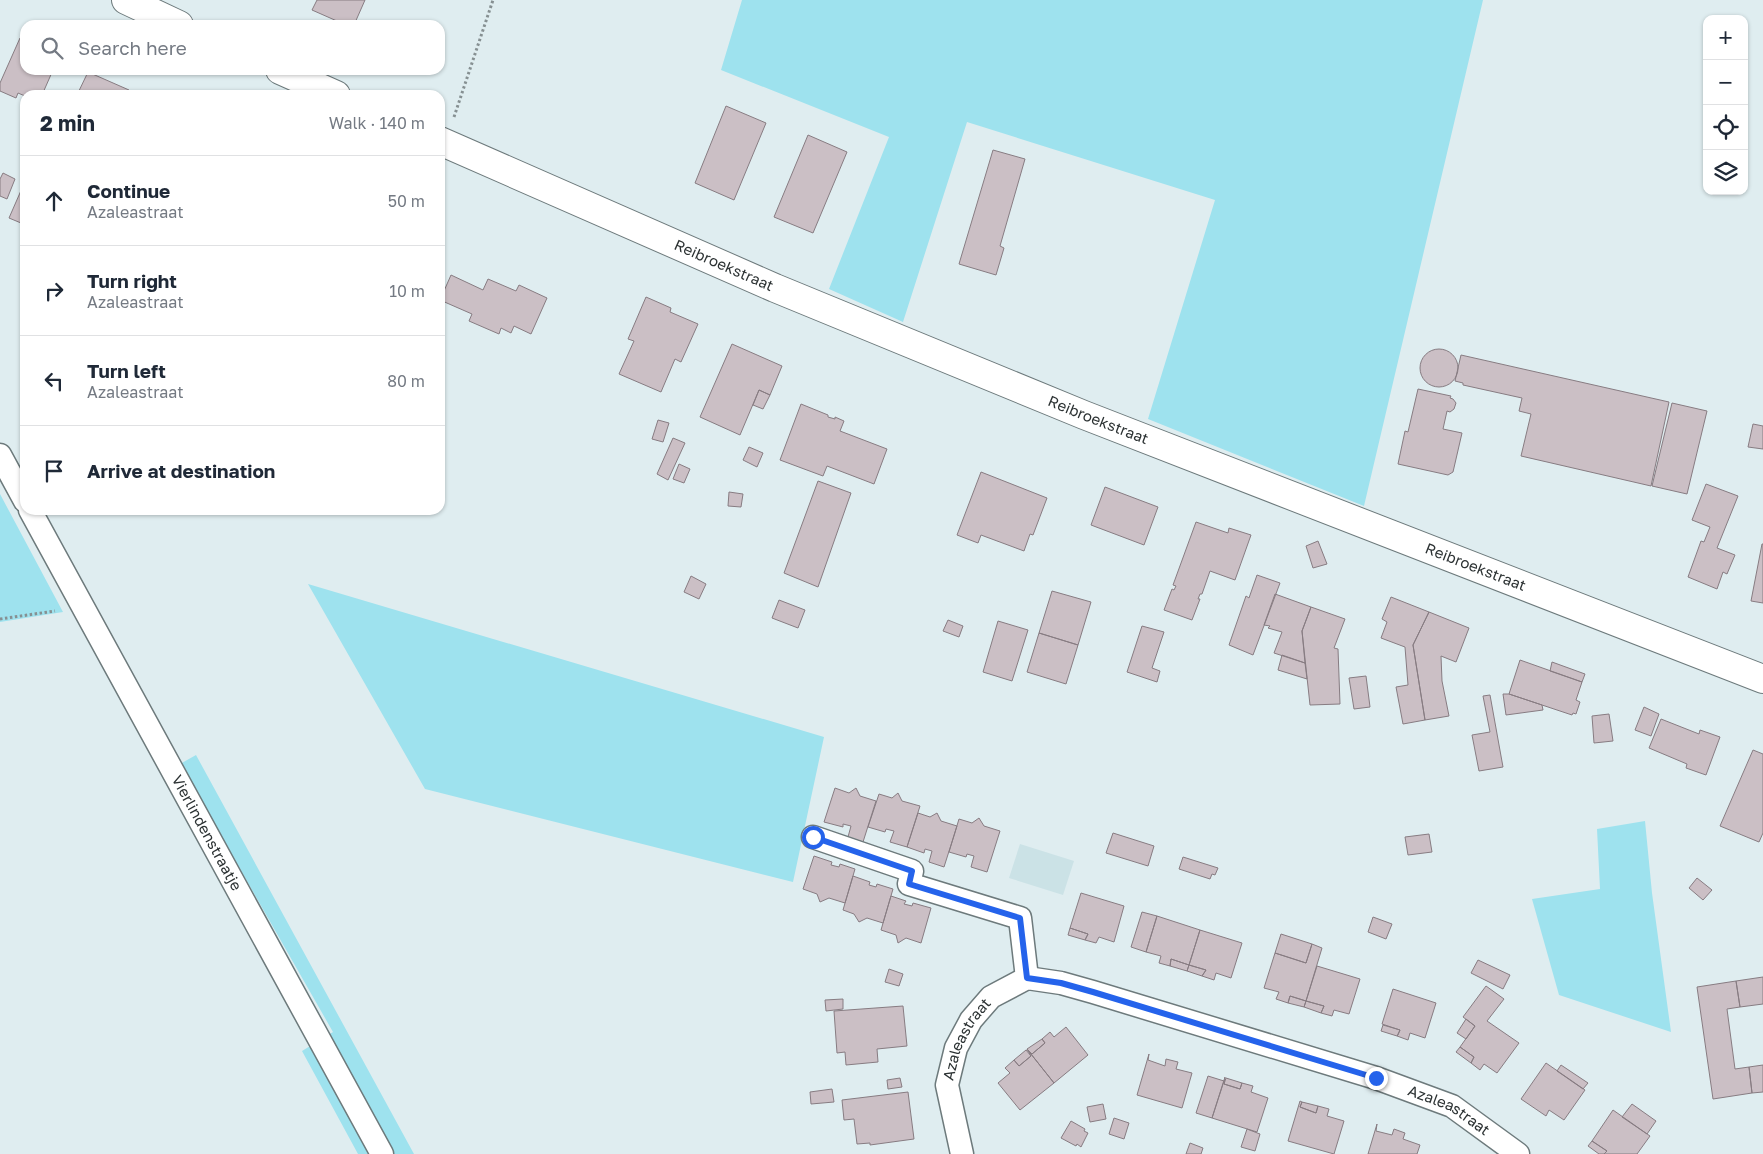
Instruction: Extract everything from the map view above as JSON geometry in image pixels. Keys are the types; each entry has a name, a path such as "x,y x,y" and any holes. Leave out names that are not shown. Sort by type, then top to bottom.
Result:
{"street":[{"path":"126,0 169,20"},
{"path":"291,75 325,90"},
{"name":"Reibroekstraat","path":"445,144 775,288 1084,415 1763,680"},
{"path":"0,455 20,492"},
{"name":"Vierlindenstraatje","path":"33,515 382,1154"},
{"path":"813,837 912,871 909,884 1020,918 1027,978"},
{"name":"Azaleastraat","path":"962,1154 948,1085 956,1048 971,1020 991,997 1027,978 1061,983 1093,992 1376,1078 1452,1106 1518,1154"}],"path":[{"path":"445,137 493,0"},
{"path":"0,619 83,607"}],"shaded area":[{"path":"742,0 1483,0 1364,506 1148,419 1215,200 967,122 903,322 829,289 889,137 721,70"},
{"path":"0,494 63,612 0,622"},
{"path":"308,584 824,737 793,882 425,789"},
{"path":"196,755 414,1154 358,1154 302,1051 333,1032 180,764"},
{"path":"1645,821 1652,893 1671,1032 1559,995 1532,899 1600,889 1597,829"},
{"path":"1020,844 1074,861 1063,895 1009,878"}],"building":[{"path":"317,0 365,0 356,20 335,20 312,10"},
{"path":"20,38 20,75 51,75 44,90 20,90 20,94 18,93 16,98 0,91 0,83"},
{"path":"87,75 95,75 129,90 79,90"},
{"path":"726,106 766,123 734,200 695,183"},
{"path":"808,135 847,152 813,233 774,217"},
{"path":"993,150 1025,159 1000,246 1004,248 996,275 959,264"},
{"path":"3,173 15,179 7,199 0,196 0,179"},
{"path":"20,193 20,223 9,218"},
{"path":"451,275 483,290 488,279 516,291 519,285 547,298 531,334 514,326 511,333 501,328 499,334 469,321 472,314 445,302 445,289"},
{"path":"646,297 671,308 670,312 698,324 681,362 675,359 661,392 619,374 634,341 628,339"},
{"path":"732,344 782,366 770,395 759,390 740,435 700,417"},
{"path":"1439,349 1452,355 1458,368 1452,381 1439,387 1426,381 1420,368 1426,355"},
{"path":"1461,355 1669,402 1651,486 1521,456 1531,414 1519,411 1522,398 1463,385 1463,383 1455,381"},
{"path":"1418,389 1451,396 1450,398 1456,403 1454,409 1450,412 1447,411 1443,429 1462,433 1453,472 1448,475 1398,464 1405,431 1408,432"},
{"path":"759,390 770,395 763,409 753,405"},
{"path":"1672,403 1707,411 1687,494 1652,486"},
{"path":"801,404 828,415 828,417 835,419 835,417 844,421 840,431 887,449 874,484 827,466 823,476 780,460"},
{"path":"658,420 669,423 663,442 652,439"},
{"path":"1753,424 1763,426 1763,449 1748,447"},
{"path":"673,438 685,443 668,480 657,474"},
{"path":"749,447 763,453 757,467 743,460"},
{"path":"679,464 690,469 684,483 673,479"},
{"path":"981,472 1047,498 1033,535 1030,534 1024,551 981,535 978,543 957,535"},
{"path":"818,481 851,493 818,587 784,573"},
{"path":"1706,484 1738,496 1717,548 1735,555 1727,574 1723,572 1717,589 1688,577 1701,541 1704,542 1710,527 1692,520"},
{"path":"1105,487 1158,507 1144,545 1091,525"},
{"path":"729,492 743,494 741,507 728,506"},
{"path":"1196,522 1228,533 1229,528 1251,535 1235,580 1210,571 1202,594 1200,594 1198,599 1200,599 1192,620 1164,610 1172,589 1174,590 1176,586 1173,585"},
{"path":"1318,541 1327,564 1313,568 1306,546"},
{"path":"1763,544 1763,603 1751,601"},
{"path":"1257,575 1280,583 1253,655 1229,645 1246,596 1249,598"},
{"path":"691,576 706,584 699,599 684,592"},
{"path":"1052,591 1091,602 1078,645 1039,633"},
{"path":"1275,594 1311,607 1302,631 1305,663 1274,653 1282,632 1264,625"},
{"path":"1391,597 1429,612 1413,645 1425,720 1403,724 1396,687 1408,685 1405,647 1381,638 1387,622 1382,619"},
{"path":"779,600 805,610 798,628 772,618"},
{"path":"1311,607 1345,619 1334,648 1338,649 1340,704 1310,705 1302,631"},
{"path":"1429,612 1469,628 1456,662 1441,656 1442,681 1449,716 1425,720 1413,645"},
{"path":"948,620 963,626 959,637 943,631"},
{"path":"998,621 1028,630 1012,681 983,672"},
{"path":"1142,626 1164,632 1152,668 1160,671 1157,682 1127,672"},
{"path":"1039,633 1078,645 1066,684 1027,672"},
{"path":"1282,655 1305,663 1307,679 1278,670"},
{"path":"1520,660 1582,682 1576,700 1580,702 1576,714 1573,713 1572,715 1509,694"},
{"path":"1552,662 1585,674 1582,682 1550,671"},
{"path":"1366,676 1370,707 1354,709 1349,678"},
{"path":"1503,694 1509,694 1542,705 1543,710 1506,715"},
{"path":"1490,695 1503,767 1479,771 1472,735 1490,732 1483,696"},
{"path":"1644,707 1659,714 1651,736 1635,730"},
{"path":"1609,714 1613,741 1594,743 1592,716"},
{"path":"1661,719 1699,734 1700,730 1720,737 1706,775 1686,768 1687,764 1649,748"},
{"path":"1753,750 1763,754 1763,833 1759,842 1720,826"},
{"path":"835,788 849,793 856,788 860,796 876,801 863,842 848,837 851,826 843,824 843,827 824,822"},
{"path":"898,793 902,801 920,806 907,847 890,842 894,831 886,829 885,832 868,827 879,794 892,798"},
{"path":"918,813 930,817 937,813 941,821 957,826 944,867 929,862 932,851 925,849 924,853 907,847"},
{"path":"979,818 984,826 1000,831 987,872 971,867 974,856 967,854 966,857 949,852 959,819 972,823"},
{"path":"1113,833 1154,846 1148,866 1106,853"},
{"path":"1429,834 1432,852 1408,855 1405,837"},
{"path":"814,856 832,862 831,865 839,867 840,864 855,869 845,903 829,898 820,902 817,894 803,889"},
{"path":"1183,857 1218,868 1215,875 1212,874 1210,879 1179,869"},
{"path":"853,876 870,882 869,885 876,887 877,884 893,889 883,923 867,918 859,922 854,914 843,910"},
{"path":"1697,878 1712,890 1703,900 1689,888"},
{"path":"1081,893 1124,906 1114,942 1099,937 1096,943 1085,940 1088,934 1070,928"},
{"path":"891,896 906,901 904,904 912,906 913,903 931,908 921,943 906,938 898,943 896,935 881,930"},
{"path":"1142,912 1157,916 1146,952 1131,947"},
{"path":"1157,916 1200,930 1189,965 1171,959 1170,966 1159,963 1161,956 1146,952"},
{"path":"1373,917 1392,924 1386,939 1368,932"},
{"path":"1070,928 1088,934 1085,940 1068,935"},
{"path":"1200,930 1242,943 1231,978 1216,973 1214,980 1202,976 1206,970 1189,965"},
{"path":"1281,934 1312,944 1306,963 1275,953"},
{"path":"1312,944 1322,948 1306,1001 1290,996 1288,1003 1276,999 1279,992 1264,988 1275,953 1306,963"},
{"path":"1171,959 1189,965 1187,971 1170,966"},
{"path":"1478,960 1510,975 1503,989 1471,973"},
{"path":"1189,965 1206,970 1202,976 1187,971"},
{"path":"1317,966 1360,979 1349,1014 1334,1010 1332,1016 1321,1013 1324,1006 1306,1001"},
{"path":"889,969 903,974 899,986 885,982"},
{"path":"1763,977 1763,1004 1740,1007 1736,981"},
{"path":"1736,981 1740,1007 1727,1009 1735,1069 1749,1067 1752,1093 1713,1099 1697,987"},
{"path":"1486,986 1504,999 1487,1021 1519,1043 1497,1073 1484,1064 1480,1070 1471,1063 1474,1057 1460,1047 1475,1026 1463,1017"},
{"path":"1393,989 1436,1003 1425,1038 1410,1033 1408,1040 1397,1036 1400,1030 1382,1024"},
{"path":"1290,996 1306,1001 1304,1007 1288,1003"},
{"path":"843,999 843,1009 826,1011 825,1000"},
{"path":"1306,1001 1324,1006 1321,1013 1304,1007"},
{"path":"903,1006 907,1046 877,1049 878,1062 846,1065 845,1052 837,1053 834,1011"},
{"path":"1466,1019 1475,1026 1466,1039 1457,1033"},
{"path":"1383,1025 1400,1030 1398,1035 1381,1031"},
{"path":"1066,1027 1088,1055 1054,1083 1027,1049 1032,1054 1045,1043 1042,1039 1050,1032 1054,1037"},
{"path":"1042,1039 1045,1043 1032,1054 1027,1049"},
{"path":"1460,1047 1474,1057 1471,1063 1456,1052"},
{"path":"1027,1049 1054,1083 1020,1110 998,1083 1010,1073 1005,1068 1014,1060 1019,1066 1031,1056"},
{"path":"1026,1050 1031,1056 1019,1066 1014,1060"},
{"path":"1149,1054 1148,1060 1165,1066 1166,1059 1178,1062 1176,1069 1192,1073 1182,1108 1137,1095"},
{"path":"1546,1063 1585,1090 1564,1120 1549,1110 1546,1116 1521,1099"},
{"path":"1561,1065 1588,1083 1583,1089 1557,1071"},
{"path":"1763,1065 1763,1092 1752,1093 1749,1067"},
{"path":"1208,1076 1224,1081 1212,1118 1196,1113"},
{"path":"1225,1077 1224,1084 1240,1089 1242,1083 1253,1086 1251,1092 1268,1098 1257,1132 1212,1118"},
{"path":"900,1078 902,1087 888,1089 887,1080"},
{"path":"1226,1078 1242,1083 1240,1089 1224,1084"},
{"path":"832,1089 834,1102 811,1104 810,1092"},
{"path":"908,1092 914,1139 870,1145 870,1143 857,1144 854,1119 844,1120 842,1100"},
{"path":"1300,1101 1302,1102 1300,1107 1316,1113 1318,1106 1329,1109 1327,1116 1344,1121 1334,1154 1288,1141"},
{"path":"1302,1102 1318,1106 1316,1113 1300,1107"},
{"path":"1103,1104 1106,1119 1090,1122 1087,1107"},
{"path":"1632,1104 1656,1121 1647,1134 1622,1117"},
{"path":"1613,1110 1650,1136 1637,1154 1604,1154 1607,1151 1592,1141"},
{"path":"1114,1118 1129,1123 1124,1139 1109,1134"},
{"path":"1071,1121 1085,1129 1084,1131 1088,1133 1081,1147 1061,1138"},
{"path":"1377,1124 1376,1131 1392,1135 1394,1129 1405,1133 1403,1139 1420,1145 1417,1154 1368,1154"},
{"path":"1247,1129 1260,1134 1255,1151 1241,1147"},
{"path":"1592,1141 1607,1151 1604,1154 1599,1154 1588,1146"},
{"path":"1190,1143 1203,1148 1201,1154 1186,1154"}],"route":[{"path":"813,837 912,871 909,884 1020,918 1027,978 1061,983 1093,992 1376,1078"}]}
